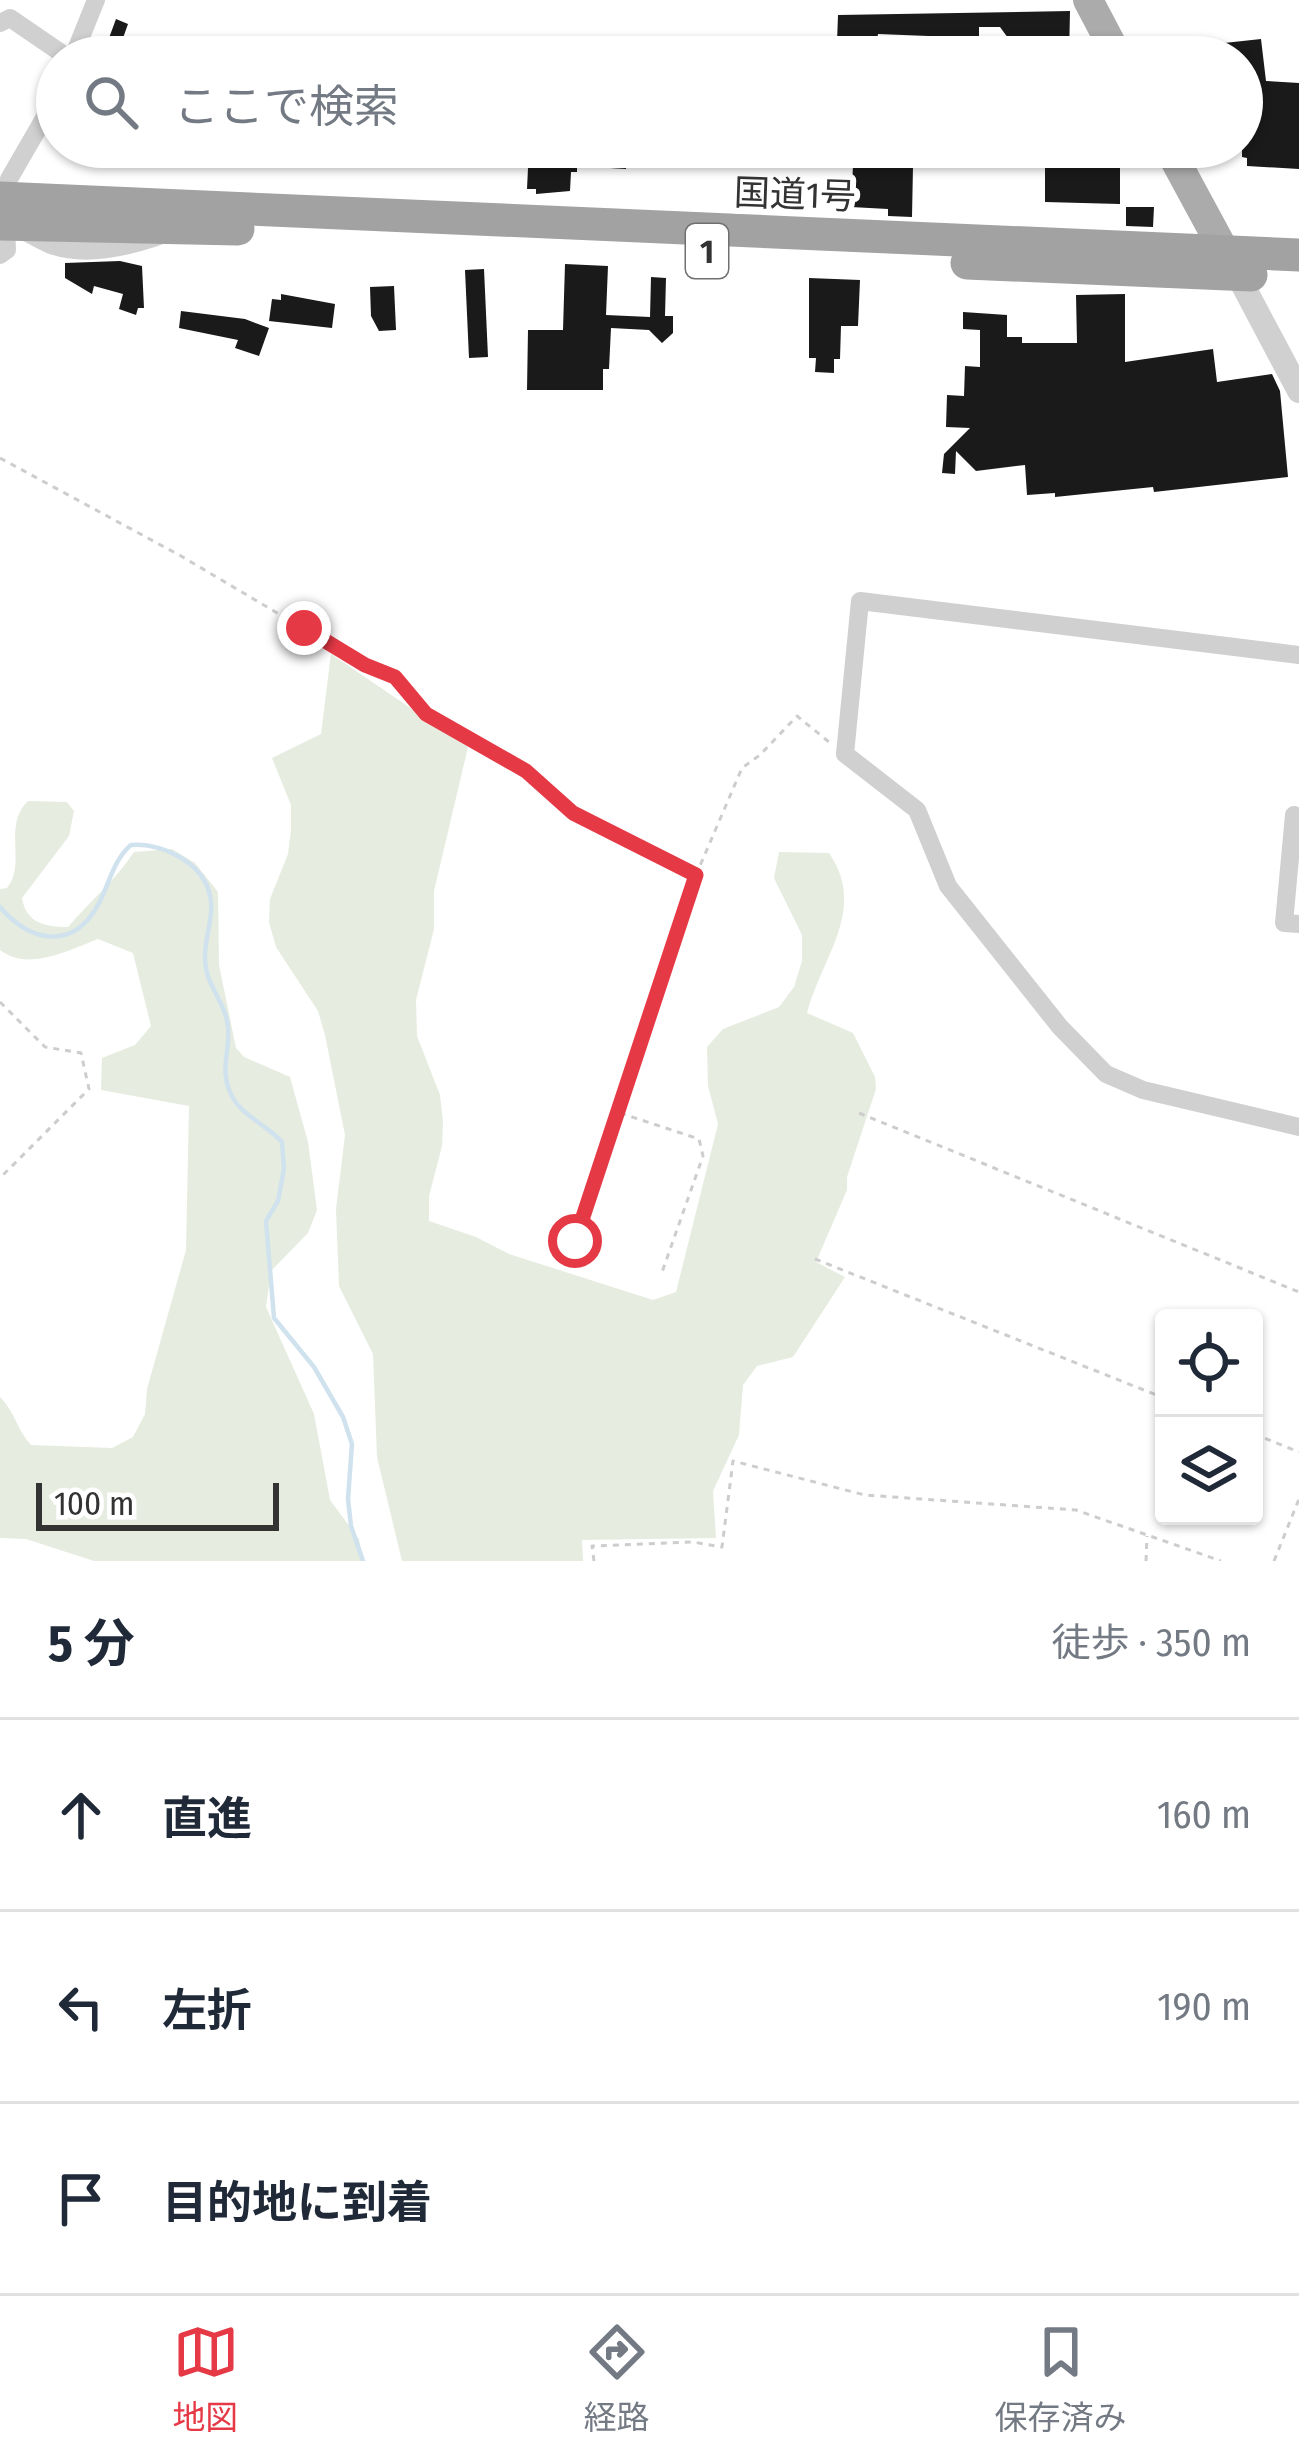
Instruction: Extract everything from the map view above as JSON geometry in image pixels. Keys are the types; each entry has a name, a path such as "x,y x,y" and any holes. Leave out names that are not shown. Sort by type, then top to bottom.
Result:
{"highway":[{"name":"国道1号","path":"3,225 549,233"},
{"name":"国道1号","path":"3,225 549,233 1230,262 1299,255"},
{"name":"国道1号","path":"1230,262 1299,278"}],"main road":[{"path":"1088,0 1107,36"},
{"path":"1179,168 1230,262"}],"street":[{"path":"80,36 96,0"},
{"path":"0,22 10,19 37,36"},
{"path":"36,132 9,179 3,225 58,248 130,247 178,228"},
{"path":"1230,262 1299,391"},
{"path":"1299,655 860,602 845,754 917,810 948,886 1038,1001 1106,1075 1143,1090 1299,1126"},
{"path":"1294,815 1284,923 1299,924"}],"path":[{"path":"0,458 181,556 365,665 384,670 426,714 512,761 573,813 696,875"},
{"path":"575,1241 696,875 742,768 797,716 845,754"},
{"path":"0,1001 46,1047 81,1053 89,1089 0,1178"},
{"path":"618,1113 699,1139 703,1156 661,1276"},
{"path":"859,1113 1299,1292"},
{"path":"815,1259 1155,1394"},
{"path":"1263,1438 1299,1452"},
{"path":"594,1561 592,1546 693,1542 722,1547 733,1461 865,1496 1076,1510 1221,1561"},
{"path":"1274,1561 1299,1498"},
{"path":"1146,1561 1147,1534"}],"shaded area":[{"path":"331,654 468,747 434,891 434,929 416,1000 417,1036 440,1095 443,1122 429,1221 509,1254 653,1300 676,1292 718,1124 708,1086 707,1047 723,1029 779,1007 794,987 802,961 802,935 774,878 779,852 829,853 840,874 843,914 807,1013 853,1033 875,1077 876,1089 847,1190 816,1262 845,1277 793,1357 757,1366 743,1385 739,1435 713,1491 716,1538 582,1540 583,1561 402,1561 377,1457 373,1354 339,1286 336,1209 345,1135 325,1035 318,1011 276,947 269,922 270,899 288,854 291,830 291,805 272,758 321,734"},
{"path":"28,801 67,802 74,811 69,836 22,898 38,922 68,927 134,852 172,849 195,863 218,892 219,965 236,1048 244,1057 290,1077 308,1142 317,1210 308,1233 271,1271 266,1307 314,1414 330,1500 359,1539 363,1561 94,1561 26,1539 0,1538 0,1397 31,1445 112,1448 133,1437 145,1414 147,1389 186,1250 189,1106 101,1090 102,1058 135,1045 151,1026 133,953 98,939 36,959 0,950 0,889 7,888 13,878 17,822"}],"building":[{"path":"1070,11 1069,36 1007,36 1000,27 979,27 979,36 837,36 838,15"},
{"path":"116,19 128,24 124,36 110,36"},
{"path":"1263,56 1266,81 1299,83 1299,169 1263,167"},
{"path":"528,168 577,168 571,172 570,191 536,194 536,189 527,189"},
{"path":"853,168 913,168 912,217 888,216 888,209 851,207"},
{"path":"1045,168 1120,168 1120,204 1045,202"},
{"path":"1126,207 1154,207 1153,227 1126,226"},
{"path":"120,261 142,266 144,308 138,308 136,315 119,309 123,294 94,286 92,294 65,278 65,263"},
{"path":"565,264 608,266 606,315 650,317 651,277 666,278 665,316 673,316 673,333 662,343 649,330 611,328 603,390 527,390 528,330 563,330"},
{"path":"484,269 488,357 469,358 465,270"},
{"path":"809,278 860,280 858,326 841,326 840,359 834,359 834,373 815,372 816,358 809,358"},
{"path":"394,286 396,330 379,331 371,316 370,287"},
{"path":"281,294 335,304 332,328 269,321 272,299 281,300"},
{"path":"1125,294 1125,362 1213,349 1217,382 1272,374 1280,391 1288,477 1055,497 1055,493 1027,495 1025,465 976,471 956,451 955,474 942,473 944,454 970,428 946,427 947,395 964,396 965,366 980,367 980,330 963,329 963,312 1007,315 1007,337 1022,337 1022,343 1077,343 1076,295"},
{"path":"181,311 245,319 269,328 259,356 235,348 238,340 179,328"}],"waterway":[{"path":"0,907 38,934 65,935 89,918 131,845 155,847 180,857 206,884 211,911 206,968 227,1019 227,1083 240,1107 282,1142 284,1169 278,1201 266,1221 274,1318 314,1367 343,1417 352,1444 351,1526 363,1561"}],"route":[{"path":"304,628 365,665 395,677 426,714 526,771 573,813 696,875 575,1241"}]}
